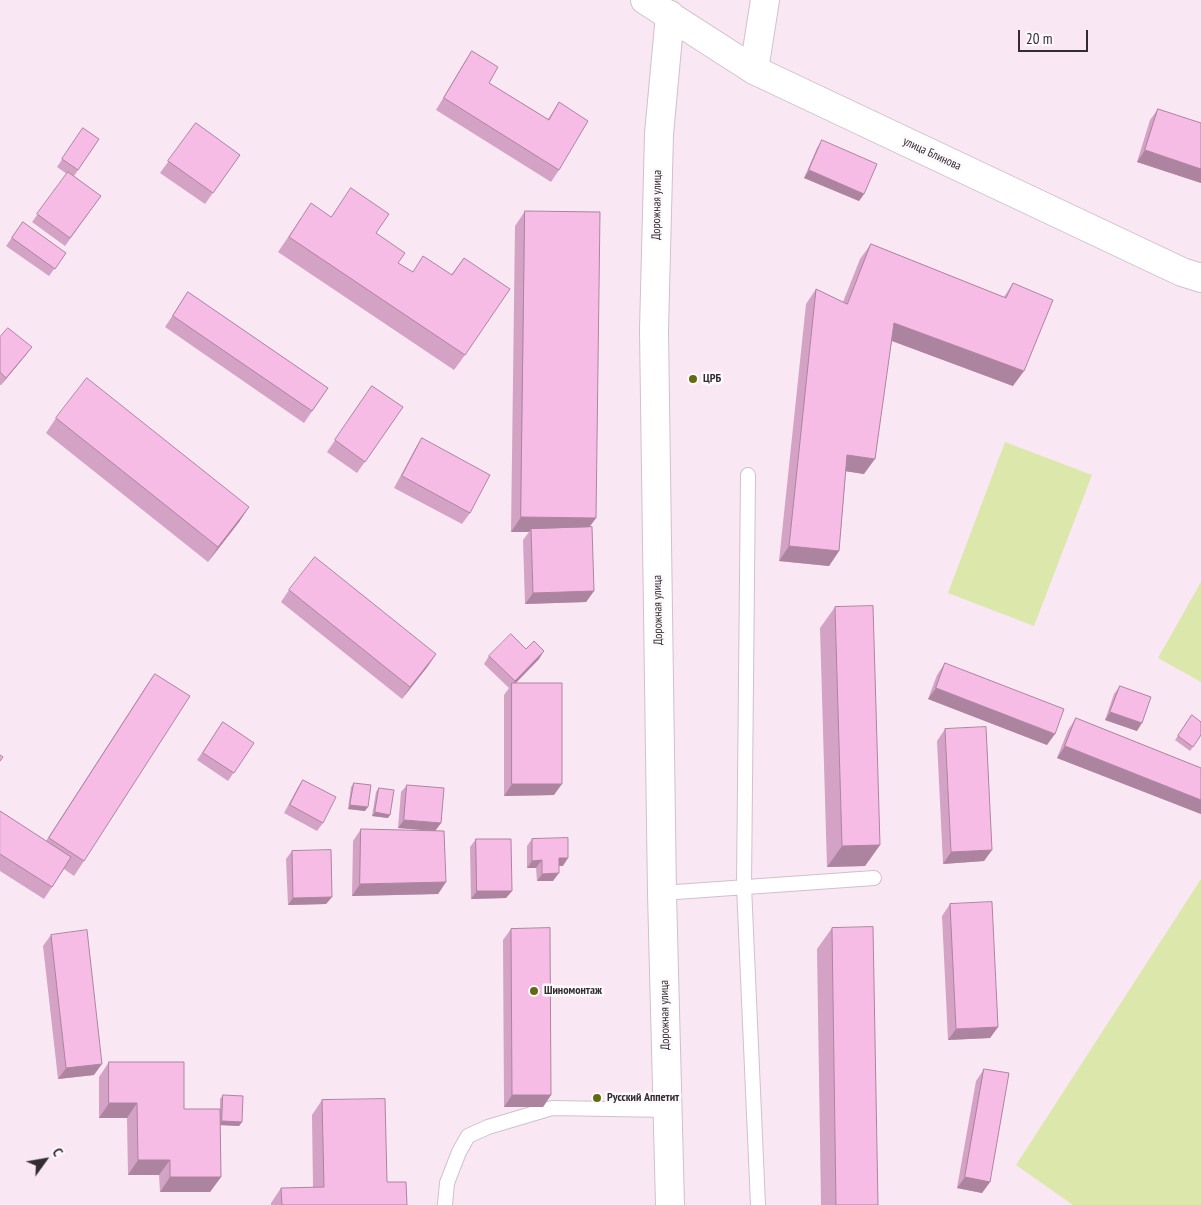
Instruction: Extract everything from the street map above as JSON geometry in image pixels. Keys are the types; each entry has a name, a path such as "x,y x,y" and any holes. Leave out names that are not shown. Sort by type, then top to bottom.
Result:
{"main road":[{"name":"улица Блинова","path":"645,0 754,70 1182,272 1201,278"},
{"path":"754,70 764,0"},
{"name":"Дорожная улица","path":"670,15 659,134 654,330 662,893 670,1205"}],"lane":[{"path":"748,474 744,886 758,1205"},
{"path":"662,893 874,878"},
{"path":"445,1205 447,1183 459,1152 468,1136 488,1127 552,1108 667,1110"}],"green space":[{"path":"1005,442 1092,475 1034,626 948,593"},
{"path":"1201,582 1201,682 1158,658"},
{"path":"1201,879 1201,1205 1073,1205 1016,1165"}],"building":[{"path":"472,51 498,67 489,83 549,120 559,102 588,121 559,170 444,98"},
{"path":"1158,109 1201,123 1201,169 1145,150"},
{"path":"196,123 240,155 213,193 168,161"},
{"path":"83,128 99,139 78,170 62,159"},
{"path":"822,140 877,164 864,194 809,170"},
{"path":"68,172 101,196 70,238 37,214"},
{"path":"351,188 389,214 376,233 405,253 398,263 413,272 423,256 452,275 464,258 510,289 465,355 289,237 311,203 331,217"},
{"path":"525,211 600,212 596,518 521,517"},
{"path":"23,222 66,253 55,269 12,238"},
{"path":"871,244 1006,298 1013,283 1053,300 1024,371 894,323 875,459 847,455 839,551 789,546 816,289 847,304"},
{"path":"188,292 328,388 312,411 173,316"},
{"path":"8,328 32,347 6,378 0,372 0,337"},
{"path":"87,378 249,507 218,547 56,418"},
{"path":"372,386 403,407 365,462 335,440"},
{"path":"422,438 490,475 470,513 402,476"},
{"path":"592,527 594,591 533,593 531,529"},
{"path":"315,557 436,654 410,687 289,590"},
{"path":"873,606 880,845 842,846 835,607"},
{"path":"511,634 526,649 534,641 544,651 515,681 489,656"},
{"path":"945,663 1064,709 1055,734 936,688"},
{"path":"155,674 190,696 84,861 49,838"},
{"path":"512,683 562,683 562,784 512,784"},
{"path":"1120,686 1151,697 1142,723 1110,712"},
{"path":"1192,715 1201,722 1201,735 1193,747 1178,736"},
{"path":"1076,718 1201,768 1201,800 1065,746"},
{"path":"223,722 254,743 234,773 203,753"},
{"path":"986,727 992,850 951,852 945,729"},
{"path":"303,780 336,797 323,823 290,805"},
{"path":"354,783 371,785 368,807 350,805"},
{"path":"407,785 444,788 441,823 404,820"},
{"path":"379,788 394,790 390,815 375,812"},
{"path":"0,811 71,857 52,887 0,854"},
{"path":"361,829 444,831 446,882 360,884"},
{"path":"568,838 568,858 559,858 559,873 542,874 542,860 532,861 532,839"},
{"path":"476,839 511,839 512,891 477,891"},
{"path":"331,850 332,897 293,898 292,851"},
{"path":"992,902 998,1027 956,1029 950,904"},
{"path":"873,927 878,1205 836,1205 832,928"},
{"path":"550,928 551,1095 512,1095 511,929"},
{"path":"87,930 102,1064 66,1068 51,935"},
{"path":"109,1062 184,1062 184,1109 220,1109 221,1177 170,1177 170,1160 138,1160 137,1103 109,1103"},
{"path":"984,1069 1009,1073 990,1182 965,1177"},
{"path":"223,1095 243,1096 242,1122 222,1121"},
{"path":"385,1099 387,1182 406,1182 407,1205 282,1205 281,1188 324,1187 322,1100"}],"place":[{"name":"ЦРБ","path":"693,379"},
{"name":"Шиномонтаж","path":"534,991"},
{"name":"Русский Аппетит","path":"597,1098"}]}
